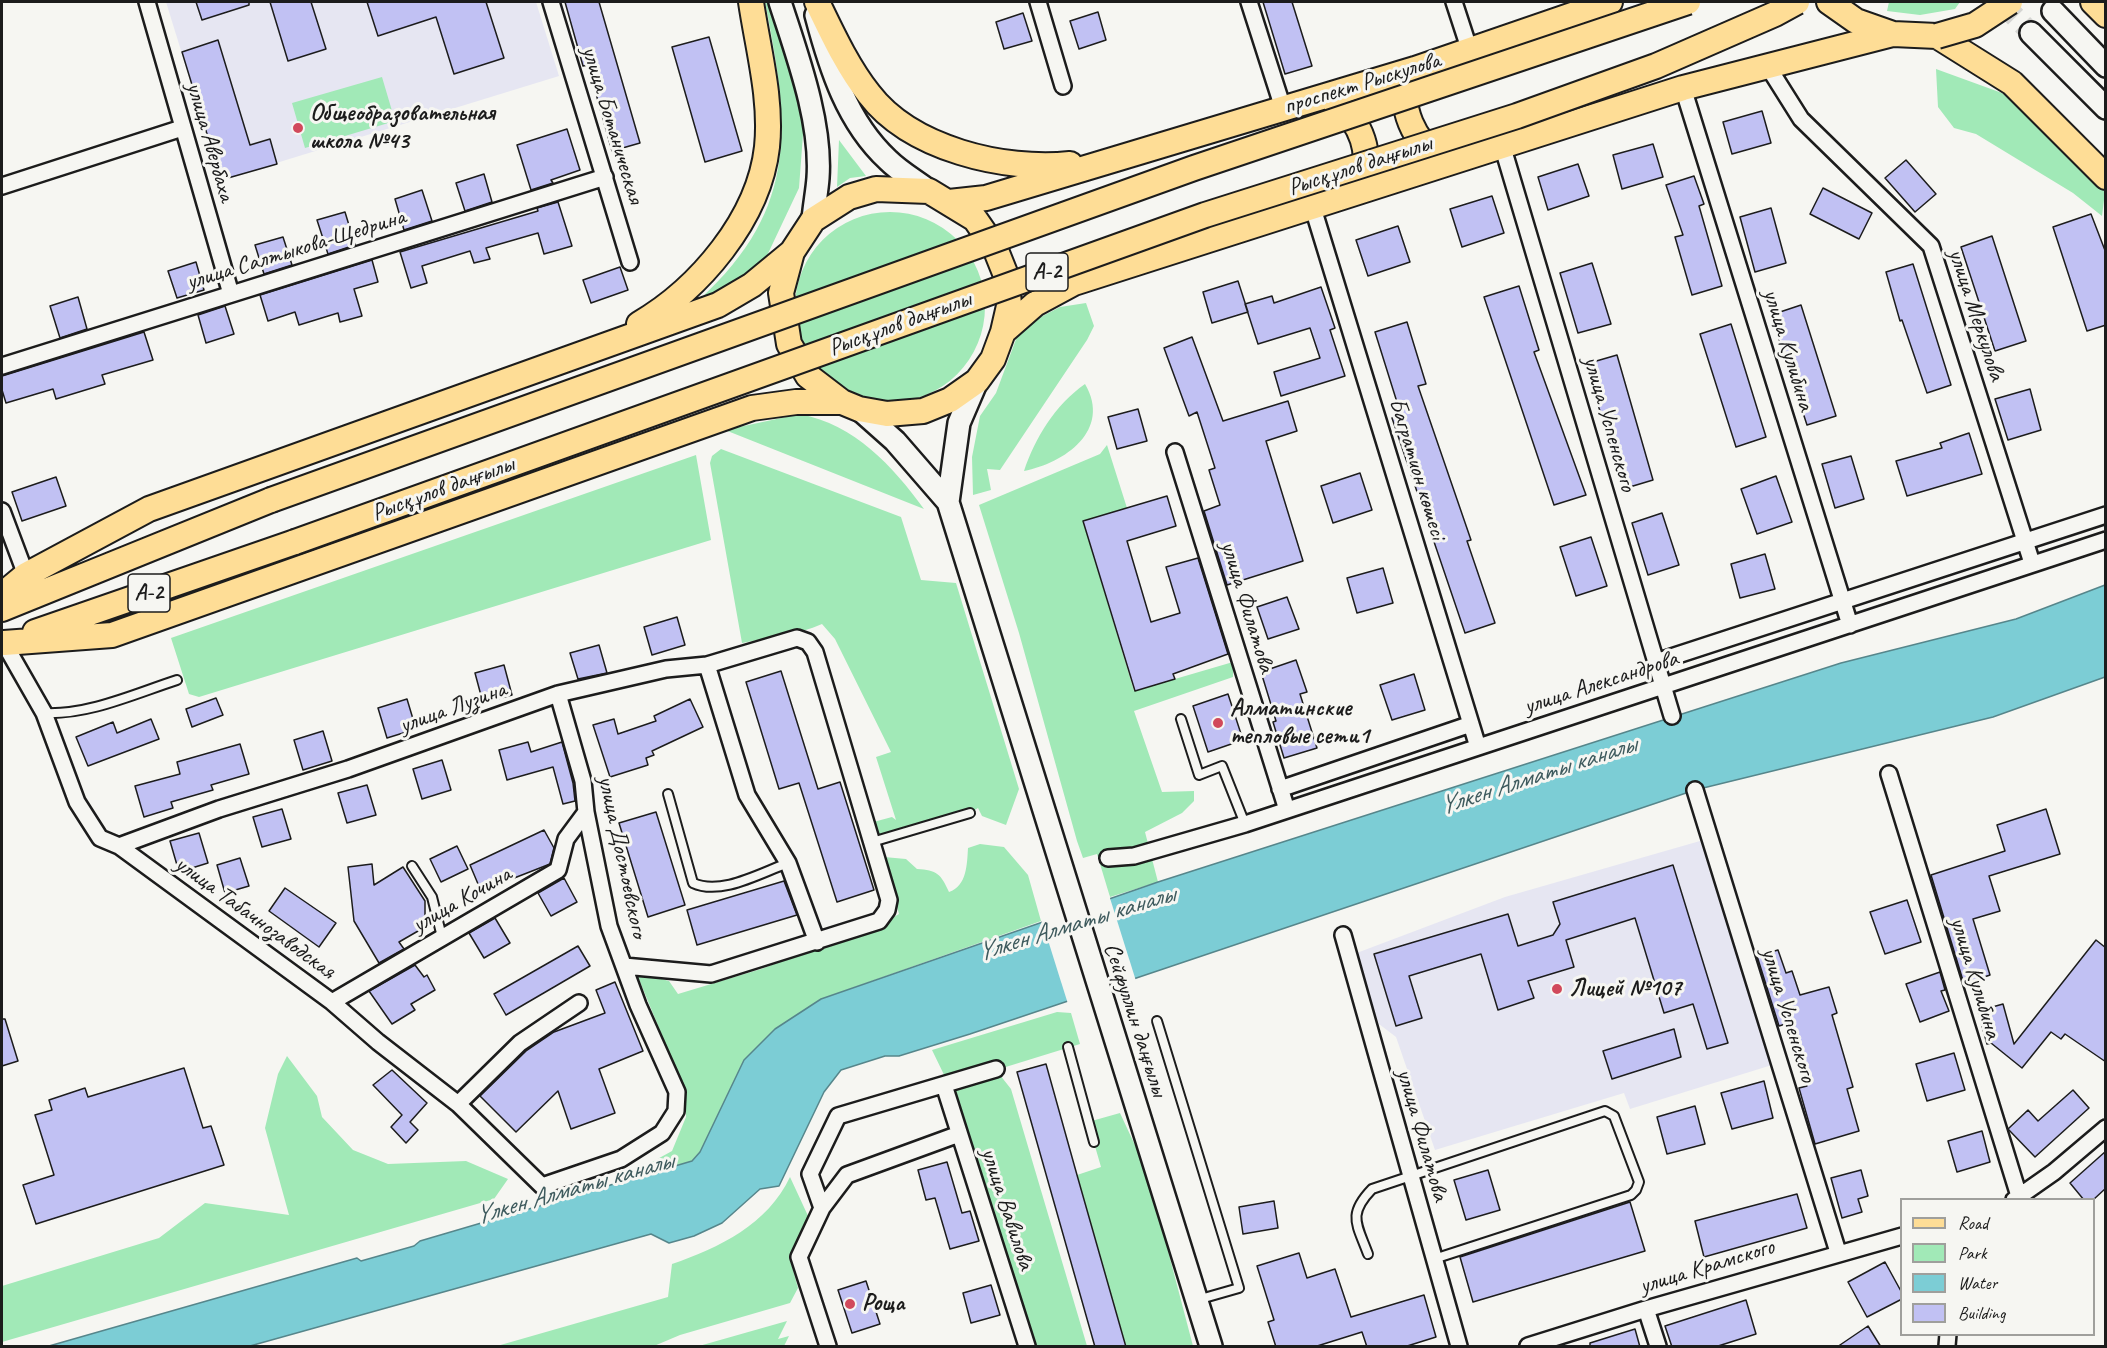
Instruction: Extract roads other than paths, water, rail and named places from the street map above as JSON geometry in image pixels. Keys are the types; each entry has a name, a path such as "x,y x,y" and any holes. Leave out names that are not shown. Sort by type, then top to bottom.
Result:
{"main road":[{"path":"598,348 661,311 693,284 726,246 753,196 767,148 766,96 751,2"},
{"path":"780,2 798,58 815,133 818,177 813,220"},
{"path":"3,643 112,635 752,408 796,402 850,406 887,414 923,411 950,400 977,381 993,358 1003,332 1009,306 1007,278 995,248 975,219 889,162 869,140 848,107 828,60 812,2"},
{"path":"817,2 847,61 870,95 894,118 921,135 987,160 1019,165 1061,165 1111,159"},
{"name":"проспект Рыскулова","path":"1111,159 1415,69 1610,2"},
{"name":"Рысқұлов даңғылы","path":"2,609 271,500 1194,168 1688,2"},
{"name":"Рысқұлов даңғылы","path":"3,643 295,542 1205,215 1528,112 1656,66 1775,14 1797,2"},
{"path":"1829,2 1856,21 1893,34"},
{"path":"1003,332 1035,304 1074,283 1312,205 1683,88 1767,65 1893,34 1937,36 1975,25 2010,2"},
{"path":"2093,2 2106,15"},
{"path":"2053,11 2106,66"},
{"path":"2031,33 2106,108"},
{"path":"1937,36 2012,83 2106,177"},
{"path":"1415,69 1407,84 1406,105 1410,123 1430,153 1449,163"},
{"path":"1319,99 1336,104 1348,112 1357,124 1365,156 1362,180 1357,191"},
{"path":"2,595 26,575 149,509 718,305 752,285 792,252 813,220 849,197 876,189 939,196 986,198 1111,159"},
{"path":"792,252 781,293 789,344 808,376 850,406"},
{"name":"Сейфуллин даңғылы","path":"948,502 958,423 977,381"},
{"name":"Сейфуллин даңғылы","path":"850,406 895,441 948,502 1211,1347"}],"street":[{"name":"улица Авербаха","path":"147,2 231,294"},
{"name":"улица Ботаническая","path":"551,2 630,262"},
{"path":"1038,2 1064,86"},
{"path":"1249,2 1283,108"},
{"path":"1454,2 1470,51"},
{"name":"улица Меркулова","path":"1767,65 1801,118 1931,246 2032,563"},
{"name":"улица Кулибина","path":"1683,88 1850,625"},
{"path":"2,186 182,128"},
{"name":"улица Успенского","path":"1502,145 1672,716"},
{"name":"улица Салтыкова-Щедрина","path":"2,366 605,177"},
{"name":"Багратион көшесі","path":"1312,205 1478,747"},
{"name":"улица Филатова","path":"1175,452 1287,810"},
{"path":"2,511 26,575"},
{"path":"1656,662 1843,603 2106,515"},
{"name":"улица Александрова","path":"1108,858 1134,855 1245,824 2106,540"},
{"name":"улица Лузина","path":"119,846 219,809 348,769 558,694 666,669 707,665 796,638 808,642 815,652 872,842"},
{"name":"улица Табачнозаводская","path":"3,643 44,713 77,802 100,838 119,846 332,1002 378,1042 458,1104 542,1186"},
{"path":"707,665 747,795 789,863 818,942"},
{"name":"улица Достоевского","path":"542,1186 621,1159 662,1133 676,1111 677,1092 609,926 586,812 583,781 558,694"},
{"path":"1280,789 1471,724"},
{"name":"улица Кулибина","path":"1889,774 2016,1198"},
{"name":"улица Успенского","path":"1695,790 1838,1252"},
{"name":"улица Кочина","path":"332,1002 558,870 566,839 586,812"},
{"path":"624,966 711,974 879,921 887,910 889,900 872,842"},
{"name":"улица Филатова","path":"1342,935 1459,1347"},
{"path":"458,1104 520,1043 579,1003"},
{"path":"822,1208 810,1174 838,1116 996,1069"},
{"name":"улица Вавилова","path":"944,1085 1027,1347"},
{"path":"2016,1198 2054,1172 2106,1128"},
{"path":"828,1347 799,1257 822,1208 847,1175 960,1134"},
{"name":"улица Крамского","path":"1528,1347 1646,1309 1838,1252 1900,1236"},
{"path":"1646,1309 1658,1347"}],"lane":[{"path":"44,713 66,714 95,707 177,680"},
{"path":"1181,719 1199,775 1222,766 1245,824"},
{"path":"668,794 693,883 705,888 718,888 789,863"},
{"path":"872,842 970,813"},
{"path":"412,866 432,897 442,937"},
{"path":"1157,1021 1239,1288 1197,1301"},
{"path":"1068,1047 1094,1142"},
{"path":"1368,1254 1354,1218 1359,1203 1372,1189 1605,1111 1614,1116 1639,1182 1636,1190 1631,1194 1434,1259"}],"water":[{"name":"Үлкен Алматы каналы","path":"2105,585 2105,677 1993,717 1695,790 970,1034 899,1056 885,1056 841,1070 824,1092 779,1186 760,1189 722,1223 694,1236 669,1243 651,1234 250,1346 49,1346 357,1258 361,1261 414,1246 420,1241 692,1161 700,1152 744,1060 775,1029 821,999 1158,882 1841,663 2016,619"}],"tunnel":[{"path":"2001,2 2031,33"}],"place":[{"name":"Общеобразовательная школа №43","path":"298,128"},
{"name":"Алматинские тепловые сети1","path":"1218,723"},
{"name":"Лицей №107","path":"1557,989"},
{"name":"Роща","path":"850,1304"}]}
